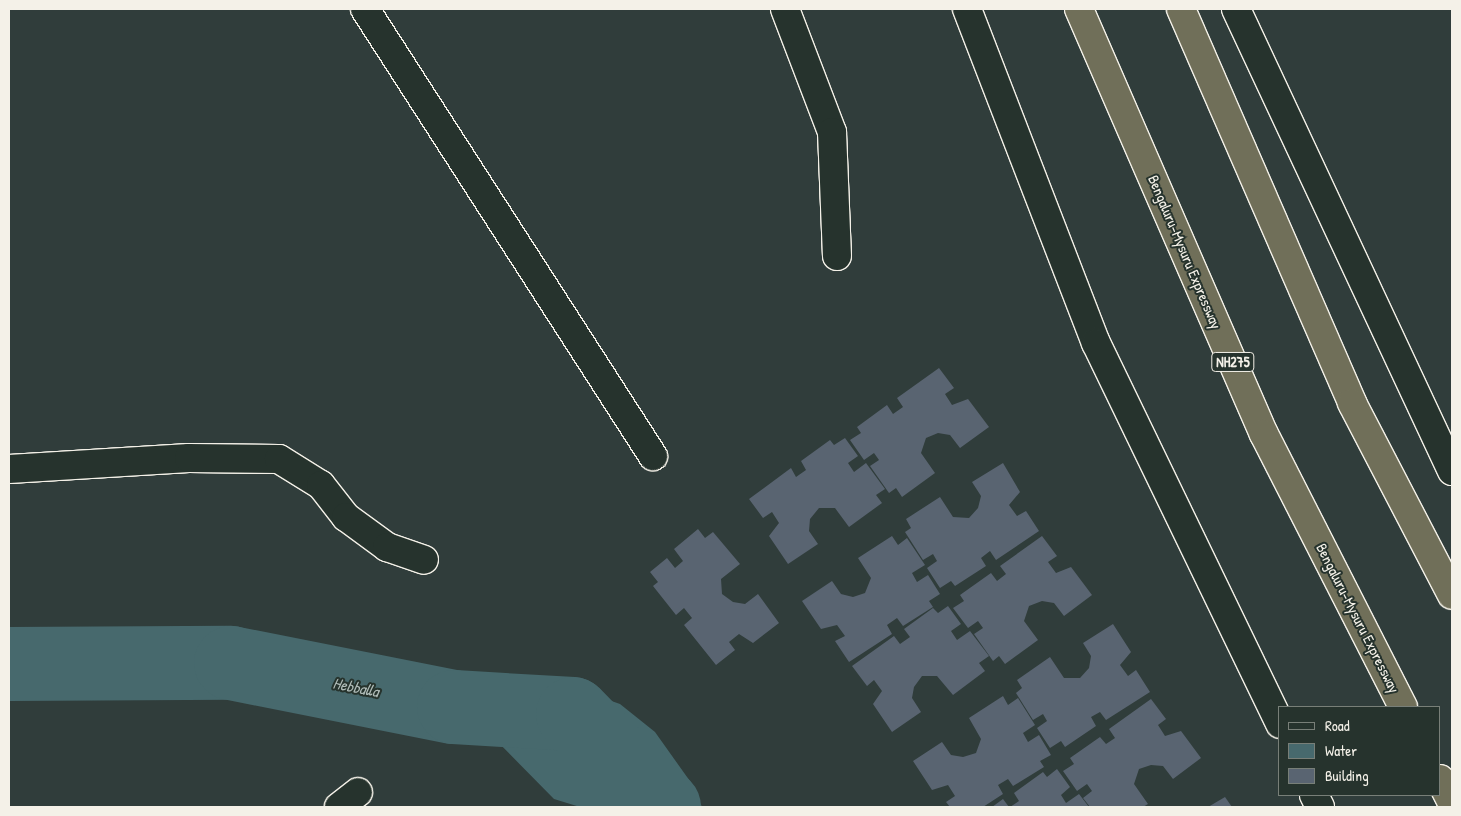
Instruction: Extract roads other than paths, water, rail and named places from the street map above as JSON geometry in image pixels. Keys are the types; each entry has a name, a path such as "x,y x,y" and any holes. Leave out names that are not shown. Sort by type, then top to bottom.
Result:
{"highway":[{"name":"Bengaluru-Mysuru Expressway","path":"1079,9 1264,434 1402,706"},
{"path":"1181,9 1352,402 1452,595"},
{"path":"1441,780 1452,803"}],"street":[{"path":"365,9 653,456"},
{"path":"785,9 832,132 837,256"},
{"path":"967,9 1096,343 1278,720"},
{"path":"1236,9 1452,472"},
{"path":"9,469 190,458 279,460 321,485 346,517 387,547 424,560"}],"water":[{"path":"481,687 524,696 568,690 583,691 620,704 655,732 692,784 702,807 580,807 554,799 485,729 464,718 454,707 461,690"}],"waterway":[{"name":"Hebballa","path":"9,664 231,663 454,707 573,714 664,807"}]}
